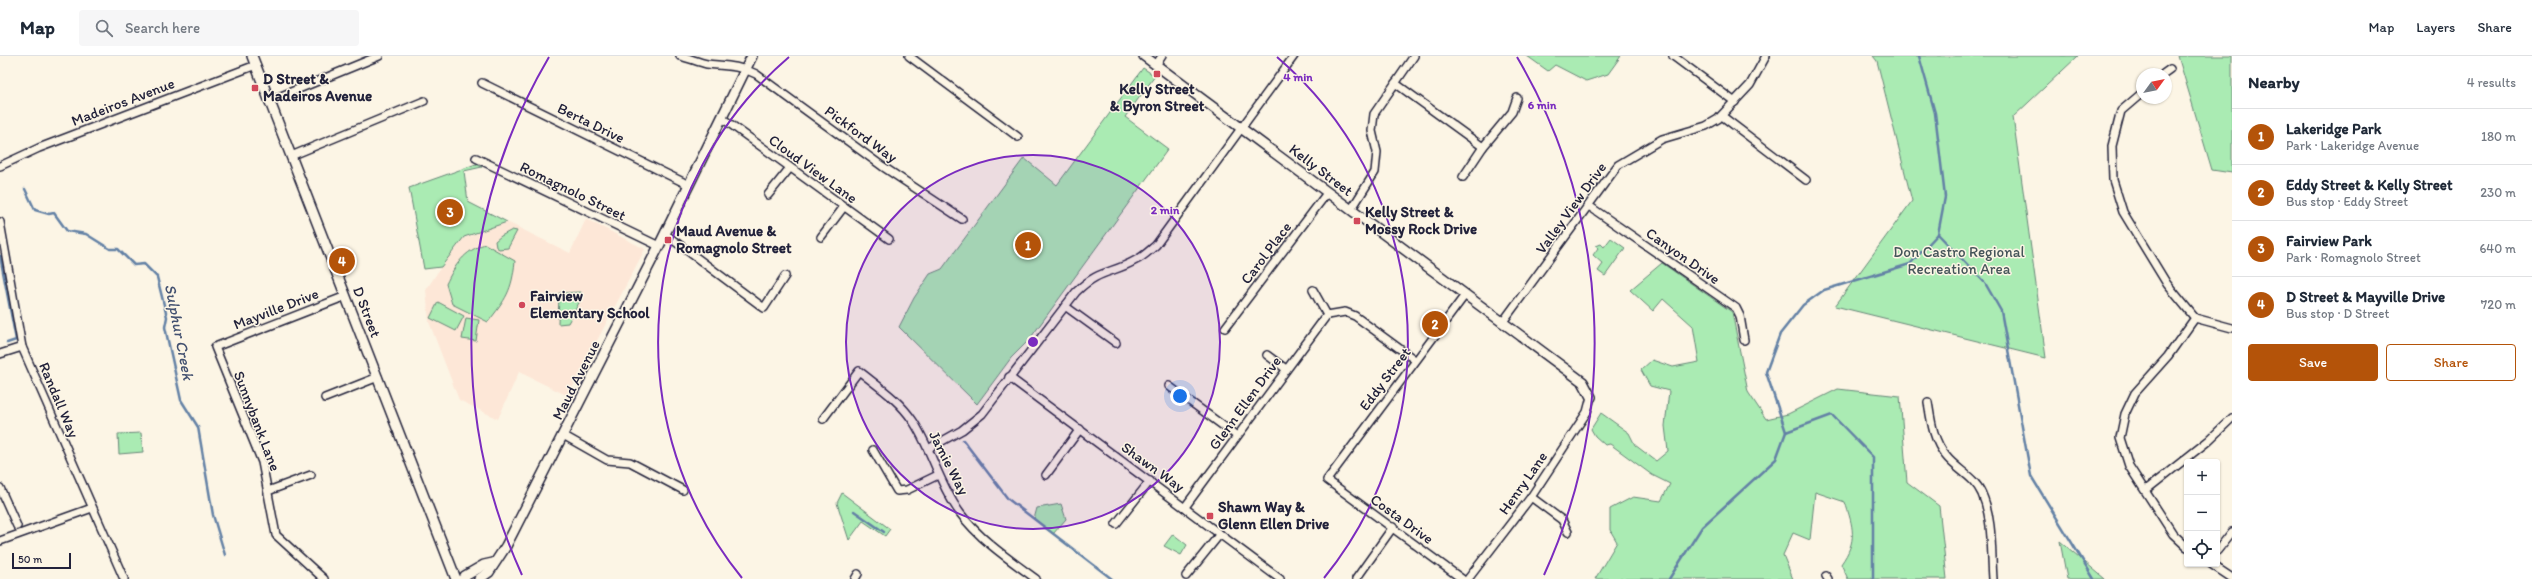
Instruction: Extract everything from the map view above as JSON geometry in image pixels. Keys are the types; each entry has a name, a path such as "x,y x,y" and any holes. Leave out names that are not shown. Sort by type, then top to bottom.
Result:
{"street":[{"name":"D Street","path":"252,56 456,579"},
{"path":"269,101 379,56"},
{"name":"Pickford Way","path":"680,56 708,64 722,63 746,69 758,75 882,166 962,219"},
{"name":"Maud Avenue","path":"479,579 489,572 506,546 659,246 752,56"},
{"path":"909,56 1018,137"},
{"name":"Kelly Street","path":"1144,56 1582,382 1591,397"},
{"path":"1156,65 1162,56"},
{"path":"928,449 962,430 982,414 1064,306 1088,280 1106,271 1136,260 1156,244 1242,129 1294,56"},
{"path":"1351,210 1375,172 1377,152 1372,131 1374,114 1414,56"},
{"path":"1673,56 1735,102"},
{"name":"Valley View Drive","path":"1502,323 1618,165 1635,153 1662,139 1706,126 1722,116 1750,85 1766,56"},
{"name":"Madeiros Avenue","path":"0,166 39,148 256,65"},
{"name":"Berta Drive","path":"482,83 689,185"},
{"path":"1395,83 1483,147"},
{"path":"1463,177 1483,147 1512,112 1516,98"},
{"path":"2136,98 2121,111 2112,146 2113,180 2123,212 2167,284 2194,318 2232,328"},
{"path":"291,156 424,101"},
{"path":"1722,116 1806,180"},
{"name":"Cloud View Lane","path":"722,118 789,169 889,239"},
{"name":"Romagnolo Street","path":"476,158 659,246"},
{"path":"768,195 789,169"},
{"name":"Carol Place","path":"1225,328 1327,192"},
{"name":"Canyon Drive","path":"1589,206 1736,308 1740,316 1744,340"},
{"path":"821,237 843,208"},
{"name":"Randall Way","path":"0,222 22,347 124,579"},
{"path":"665,234 764,308 785,276"},
{"path":"1313,290 1327,315 1345,312 1355,316 1416,360"},
{"name":"Eddy Street","path":"1327,480 1465,295"},
{"name":"Mayville Drive","path":"215,347 346,296"},
{"path":"1064,306 1116,343"},
{"name":"Glenn Ellen Drive","path":"1185,507 1327,315"},
{"path":"2184,544 2173,534 2146,490 2129,466 2120,438 2125,414 2135,394 2168,356 2194,318"},
{"path":"0,354 22,347"},
{"name":"Sunnybank Lane","path":"215,347 262,462 276,535 324,579"},
{"path":"1267,355 1286,369"},
{"name":"Jamie Way","path":"823,419 859,371 897,401 913,421 928,449 938,475 960,513 996,550 1036,579"},
{"path":"325,398 378,377"},
{"name":"Shawn Way","path":"1009,377 1280,579"},
{"path":"1169,386 1237,436"},
{"name":"Henry Lane","path":"1468,579 1531,497 1587,412 1591,397"},
{"path":"1928,402 1934,437 1946,456 1973,479 1982,492 1988,512 1993,579"},
{"path":"2146,490 2208,441 2232,418"},
{"path":"1046,476 1080,429"},
{"path":"563,435 607,460 630,462 683,490"},
{"path":"873,450 897,491 907,490 938,475"},
{"path":"268,491 311,475"},
{"name":"Costa Drive","path":"1327,480 1462,579"},
{"path":"1116,524 1150,482"},
{"path":"0,488 17,526"},
{"path":"1531,497 1562,520 1568,532"},
{"path":"0,541 92,508"},
{"path":"1356,579 1393,527"},
{"path":"2220,547 2232,532"},
{"path":"1186,576 1220,534"},
{"path":"463,579 484,565 493,564"},
{"path":"2216,567 2232,578"}],"shaded area":[{"name":"Fairview Elementary School","path":"586,219 645,249 568,396 519,372 498,419 459,400 429,322 426,290 441,267 464,238 507,222 570,253"}],"green space":[{"path":"1527,56 1621,56 1608,74 1586,81 1555,65 1548,71"},
{"name":"Don Castro Regional Recreation Area","path":"1873,56 2078,56 2013,117 2046,358 1835,306 1912,201 1877,61"},
{"path":"2178,56 2232,56 2232,173 2212,170"},
{"path":"1143,68 1155,76 1125,117 1168,149 1029,340 1011,358 977,404 899,327 914,298 930,274 942,269 1024,158 1057,185"},
{"path":"476,164 482,167 464,171 468,202 507,222 464,237 441,267 424,269 409,188"},
{"path":"512,230 517,231 508,248 499,249 496,247 495,241"},
{"path":"1611,238 1625,248 1605,276 1598,271 1603,264 1593,255 1598,248 1596,246 1601,244 1604,247"},
{"path":"485,244 515,261 512,280 504,301 488,322 452,304 446,284 461,260 471,251"},
{"path":"1662,263 1732,312 1748,392 1766,419 1788,414 1838,389 1900,396 1907,482 1939,506 1947,579 1848,579 1841,564 1850,548 1852,540 1852,526 1845,502 1815,492 1810,540 1793,533 1783,555 1793,579 1595,579 1617,542 1610,530 1610,509 1633,497 1661,501 1670,484 1652,475 1610,444 1605,445 1595,436 1591,429 1601,413 1629,433 1635,445 1656,461 1668,451 1665,426 1669,391 1650,386 1641,370 1652,360 1673,367 1699,362 1693,326 1663,299 1653,311 1630,290"},
{"path":"581,292 581,299 568,323 558,324 559,293"},
{"path":"438,302 464,316 456,331 430,318"},
{"path":"466,318 479,320 476,341 462,339"},
{"path":"141,433 143,452 119,454 118,434"},
{"path":"842,493 890,529 885,536 863,521 849,540 837,503"},
{"path":"1061,504 1066,519 1053,534 1034,519 1037,508"},
{"path":"1173,534 1187,545 1181,555 1164,546"},
{"path":"2060,541 2105,579 2067,579"}],"waterway":[{"path":"1669,579 1702,527 1776,459 1786,432 1766,372 1780,334 1803,305 1824,290 1910,264 1938,234 1945,197 1935,113 1919,56"},
{"name":"Sulphur Creek","path":"25,189 35,210 49,214 54,213 67,231 86,234 110,249 118,249 134,265 144,264 157,277 167,317 165,327 181,400 198,427 213,515 225,555"},
{"path":"1938,234 1985,283 2001,311 2031,476 2094,579"},
{"path":"0,256 16,340 7,343"},
{"path":"1786,432 1832,415 1873,457 1873,579"},
{"path":"963,440 1008,499 1112,579"},
{"path":"854,511 884,532"}],"place":[{"name":"Kelly Street & Byron Street","path":"1157,74"},
{"name":"D Street & Madeiros Avenue","path":"255,88"},
{"name":"Fairview Park","path":"450,212"},
{"name":"Kelly Street & Mossy Rock Drive","path":"1357,221"},
{"name":"Maud Avenue & Romagnolo Street","path":"668,240"},
{"name":"Lakeridge Park","path":"1028,245"},
{"name":"D Street & Mayville Drive","path":"342,261"},
{"name":"Fairview Elementary School","path":"522,305"},
{"name":"Eddy Street & Kelly Street","path":"1435,324"},
{"name":"Shawn Way & Glenn Ellen Drive","path":"1210,516"}]}
